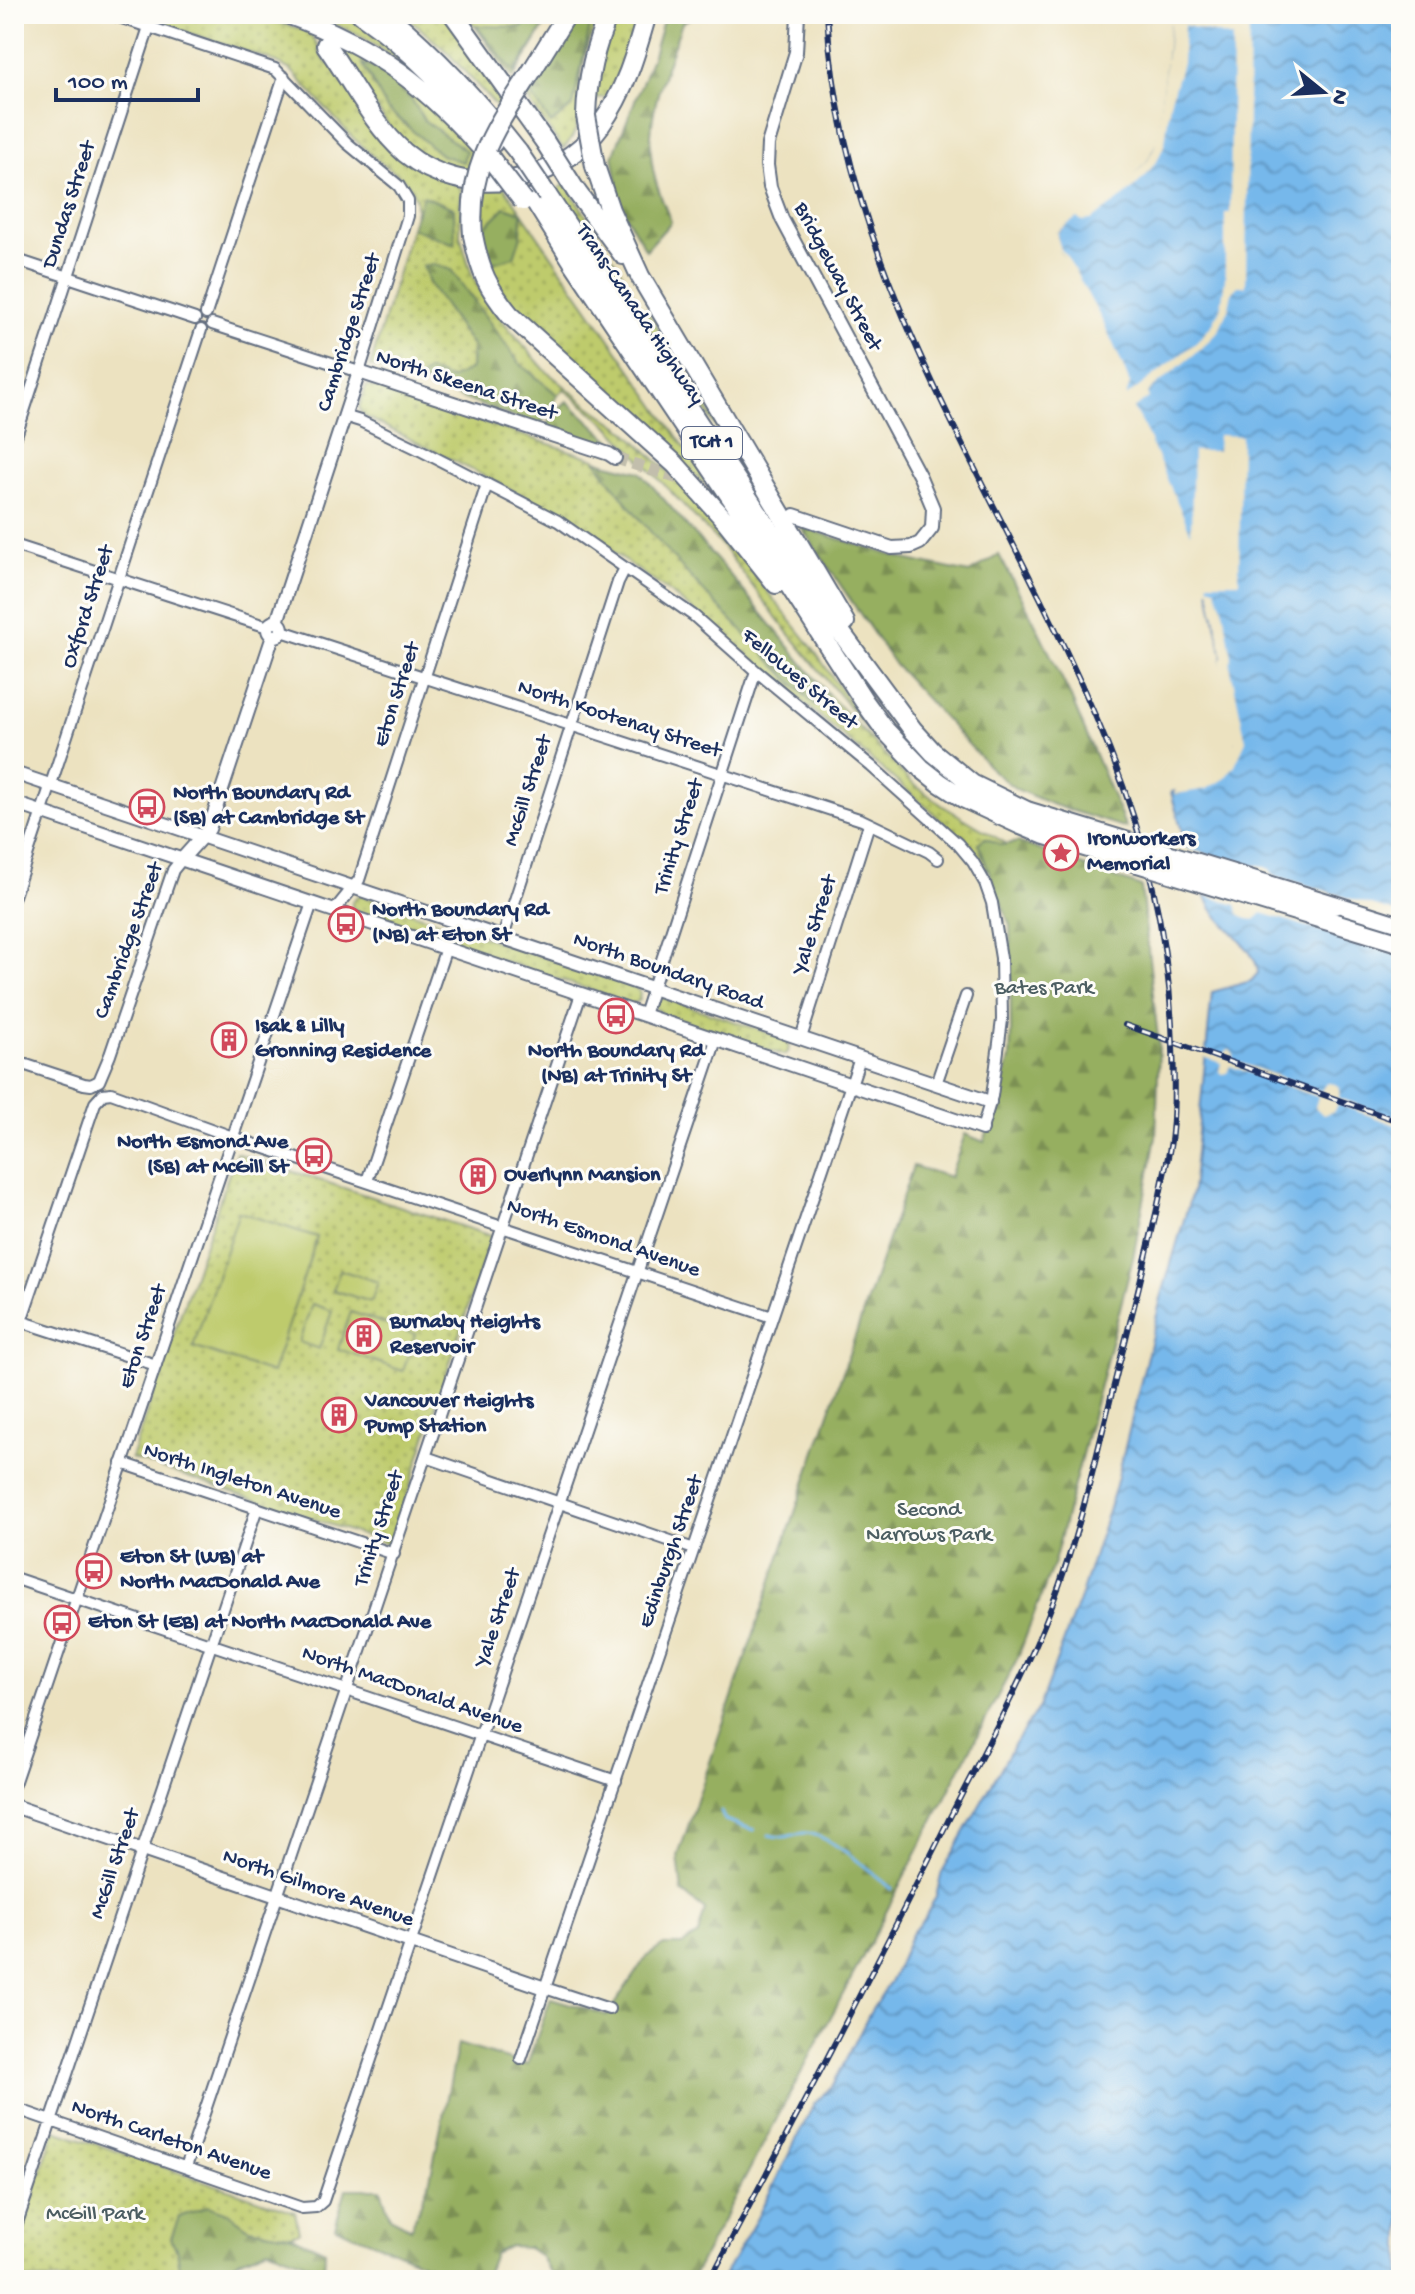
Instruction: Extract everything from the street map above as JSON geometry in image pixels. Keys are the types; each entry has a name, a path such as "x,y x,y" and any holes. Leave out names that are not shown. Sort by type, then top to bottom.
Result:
{"highway":[{"path":"287,14 333,32 385,60 504,156"},
{"name":"Trans-Canada Highway","path":"361,14 422,65 504,156 806,585 913,730 933,752 972,784 1024,818"},
{"name":"Trans-Canada Highway","path":"386,14 447,68 481,105 504,156"},
{"path":"453,14 545,142 597,222 640,276"},
{"path":"567,14 492,134 478,168 470,208 482,273 510,315 636,426 686,475 772,579 864,701"},
{"path":"609,14 593,57 586,116 595,166 610,210 640,276 882,687"},
{"path":"326,45 382,129 408,155 422,165 448,175 470,181 501,182 533,174 565,158 599,129 623,89 647,14"},
{"name":"Trans-Canada Highway","path":"534,198 573,262 885,730 921,768 963,798 1024,818"},
{"name":"TCH 1","path":"1024,818 1401,926"},
{"name":"TCH 1","path":"1024,818 1045,835 1401,943"}],"street":[{"path":"110,14 275,69 284,77"},
{"name":"Bridgeway Street","path":"794,515 892,548 920,543 932,528 933,508 920,477 782,219 770,187 768,144 796,52 798,14"},
{"name":"Dundas Street","path":"14,442 149,27"},
{"name":"Cambridge Street","path":"14,1061 84,1084 96,1083 102,1078 173,870 209,829 408,216 408,201 404,192 347,143 284,77"},
{"name":"Oxford Street","path":"14,896 206,323 284,77"},
{"path":"14,259 195,319 196,326 206,323"},
{"name":"North Skeena Street","path":"206,323 615,458"},
{"name":"Fellowes Street","path":"344,416 360,421 558,521 694,616 958,844 980,872 992,903 1001,965 1002,1020 990,1102 982,1129"},
{"name":"Eton Street","path":"334,911 359,880 487,484"},
{"name":"North Kootenay Street","path":"14,545 869,824 938,859"},
{"name":"McGill Street","path":"503,937 625,568"},
{"name":"Trinity Street","path":"644,1015 756,671"},
{"name":"North Boundary Road","path":"14,773 990,1102"},
{"path":"14,803 982,1129"},
{"name":"Yale Street","path":"801,1038 869,824"},
{"name":"Eton Street","path":"14,1784 312,903"},
{"path":"367,1181 446,948"},
{"name":"Trinity Street","path":"186,2167 581,994"},
{"path":"936,1084 966,996"},
{"name":"Yale Street","path":"316,2207 326,2193 716,1040"},
{"name":"Edinburgh Street","path":"521,2059 860,1058"},
{"name":"North Esmond Avenue","path":"18,1320 95,1103 103,1094 111,1093 233,1137 772,1317"},
{"path":"14,1342 18,1320 156,1365"},
{"path":"426,1457 694,1549"},
{"name":"North Ingleton Avenue","path":"122,1463 394,1554"},
{"name":"McGill Street","path":"14,2232 257,1508"},
{"name":"North MacDonald Avenue","path":"14,1578 616,1781"},
{"name":"North Gilmore Avenue","path":"14,1806 609,2009"},
{"name":"North Carleton Avenue","path":"14,2108 302,2208 316,2207"}],"green space":[{"path":"130,14 255,14 316,33 311,36 320,48 318,50 327,64 331,62 360,107 461,190 460,235 472,275 487,303 545,370 626,431 687,490 743,554 755,576 811,646 875,739 723,547 608,425 564,389 558,395 520,364 451,270 429,283 472,346 471,370 450,379 420,379 424,383 370,367 416,211 411,188 352,137 291,70 269,59"},
{"path":"314,14 345,14 414,69 411,70 364,38"},
{"path":"404,14 445,14 505,95 497,107 446,51"},
{"path":"466,14 552,14 513,78"},
{"path":"533,14 541,14 547,22 514,73 476,26 522,27"},
{"path":"576,14 601,14 583,63 578,122 563,149 526,97"},
{"path":"581,14 591,14 592,17 573,106 551,124 530,93"},
{"path":"618,14 642,14 612,97 594,98 602,55"},
{"path":"665,14 697,14 682,23 657,97 651,155 657,186 671,222 646,250 622,209 613,156 653,55"},
{"path":"334,41 362,56 425,99 435,115 475,149 466,174 422,157 391,130"},
{"path":"362,63 382,71 412,100 424,120 466,151 463,162 441,155 387,109"},
{"path":"566,184 636,299 595,248 556,190"},
{"path":"504,187 731,514 651,430 556,348 509,301 489,261 482,227 482,190"},
{"path":"423,196 454,208 455,244 411,228"},
{"path":"505,207 522,213 521,236 514,257 489,264 482,230"},
{"path":"434,264 451,270 520,364 558,395 539,427 427,385 420,379 427,371 450,379 471,369 472,346 429,283 423,266"},
{"path":"646,309 721,430 721,434 639,314"},
{"path":"366,386 613,467 912,783 943,806 1007,844 986,870 969,846 928,808 676,597 558,513 362,415 359,407"},
{"path":"567,401 617,446 546,427"},
{"path":"596,461 640,472 828,694 815,706 672,557"},
{"path":"801,527 904,559 969,573 999,555 1069,693 1126,828 1051,804 1016,789 995,773 895,665"},
{"name":"Second Narrows Park","path":"985,838 1002,845 1018,842 1141,887 1159,1047 1156,1137 1133,1258 1054,1562 1018,1657 691,2280 564,2280 548,2270 541,2257 527,2247 510,2246 494,2254 484,2280 459,2280 335,2227 346,2189 381,2189 390,2217 411,2228 430,2179 458,2044 527,2065 551,1998 607,2015 646,1957 664,1945 682,1945 698,1935 705,1910 682,1892 678,1856 913,1166 950,1177 965,1134 984,1142 1010,1059 1010,926 978,843"},
{"path":"359,895 636,988 640,993 639,1000 632,1004 358,912 352,907 352,901"},
{"path":"661,997 790,1040 788,1052 783,1055 662,1014 654,1006 654,1001"},
{"path":"236,1153 491,1236 391,1545 131,1458"},
{"path":"239,1212 317,1237 272,1373 193,1347"},
{"path":"340,1270 378,1282 371,1302 333,1290"},
{"path":"312,1304 332,1311 319,1349 299,1342"},
{"path":"351,1312 415,1334 403,1371 338,1349"},
{"name":"McGill Park","path":"55,2130 295,2212 299,2232 218,2259 182,2280 14,2280 14,2252"},
{"path":"208,2206 228,2213 249,2228 289,2235 325,2251 324,2270 268,2248 204,2280 148,2280 180,2268 171,2238 179,2217"}],"water":[{"path":"1172,14 1401,14 1401,2280 721,2280 757,2218 814,2104 833,2085 871,2011 893,1977 911,1934 936,1896 942,1872 1015,1743 1039,1707 1081,1595 1115,1489 1161,1298 1192,1192 1212,992 1251,981 1258,973 1252,956 1217,916 1205,895 1188,852 1171,792 1199,784 1218,774 1231,759 1235,746 1235,717 1221,661 1223,657 1209,590 1172,499 1124,397 1126,385 1098,319 1059,250 1056,233 1074,216 1102,204 1148,161 1157,143"}],"pier":[{"path":"1168,14 1186,14 1186,17 1227,28 1232,24 1232,14 1249,14 1246,286 1238,286 1232,292 1219,330 1147,393 1149,398 1133,409 1191,533 1193,451 1217,451 1218,435 1241,436 1239,582 1208,582 1209,586 1215,587 1223,607 1232,657 1230,665 1246,741 1225,778 1207,789 1176,794 1176,789 1220,769 1230,757 1235,740 1210,590 1204,587 1197,575 1198,570 1170,499 1154,476 1135,436 1122,400 1124,384 1096,328 1093,312 1052,236 1074,212 1100,202 1147,161 1155,146 1169,36","holes":["1184,25 1232,38 1230,213 1225,213 1225,279 1221,307 1212,325 1197,342 1126,397 1130,384 1120,359 1104,324 1061,249 1058,231 1077,218 1091,220 1125,196 1146,176 1159,157 1165,143 1170,102 1182,63"]},
{"path":"1182,847 1249,867 1260,865 1270,869 1273,875 1401,914 1401,955 1262,913 1255,920 1247,919 1239,914 1236,905 1202,894"},
{"path":"1202,1049 1223,1057 1230,1050 1234,1055 1232,1060 1321,1091 1328,1083 1335,1084 1340,1088 1339,1098 1401,1120 1401,1127 1337,1104 1334,1111 1323,1115 1315,1107 1318,1097 1230,1066 1227,1073 1221,1074 1221,1063 1201,1056"}],"waterway":[{"path":"721,1811 725,1820 754,1830"},
{"path":"769,1835 815,1835 851,1856 892,1889"}],"tunnel":[{"path":"615,458 730,495"}],"railway":[{"path":"710,2280 1002,1716 1052,1605 1083,1509 1140,1284 1170,1150 1174,1111 1171,1004 1166,963 1152,883 1130,805 1100,727 1061,640 932,381 894,293 862,203 839,110 827,14"},
{"path":"1125,1025 1401,1122"}],"place":[{"name":"North Boundary Rd (SB) at Cambridge St","path":"147,807"},
{"name":"Ironworkers Memorial","path":"1061,853"},
{"name":"North Boundary Rd (NB) at Eton St","path":"346,924"},
{"name":"North Boundary Rd (NB) at Trinity St","path":"616,1016"},
{"name":"Isak & Lilly Gronning Residence","path":"229,1040"},
{"name":"North Esmond Ave (SB) at McGill St","path":"314,1156"},
{"name":"Overlynn Mansion","path":"478,1176"},
{"name":"Burnaby Heights Reservoir","path":"364,1336"},
{"name":"Vancouver Heights Pump Station","path":"339,1415"},
{"name":"Eton St (WB) at North MacDonald Ave","path":"94,1571"},
{"name":"Eton St (EB) at North MacDonald Ave","path":"62,1623"}],"park label":[{"name":"Bates Park","path":"1044,989"}]}
